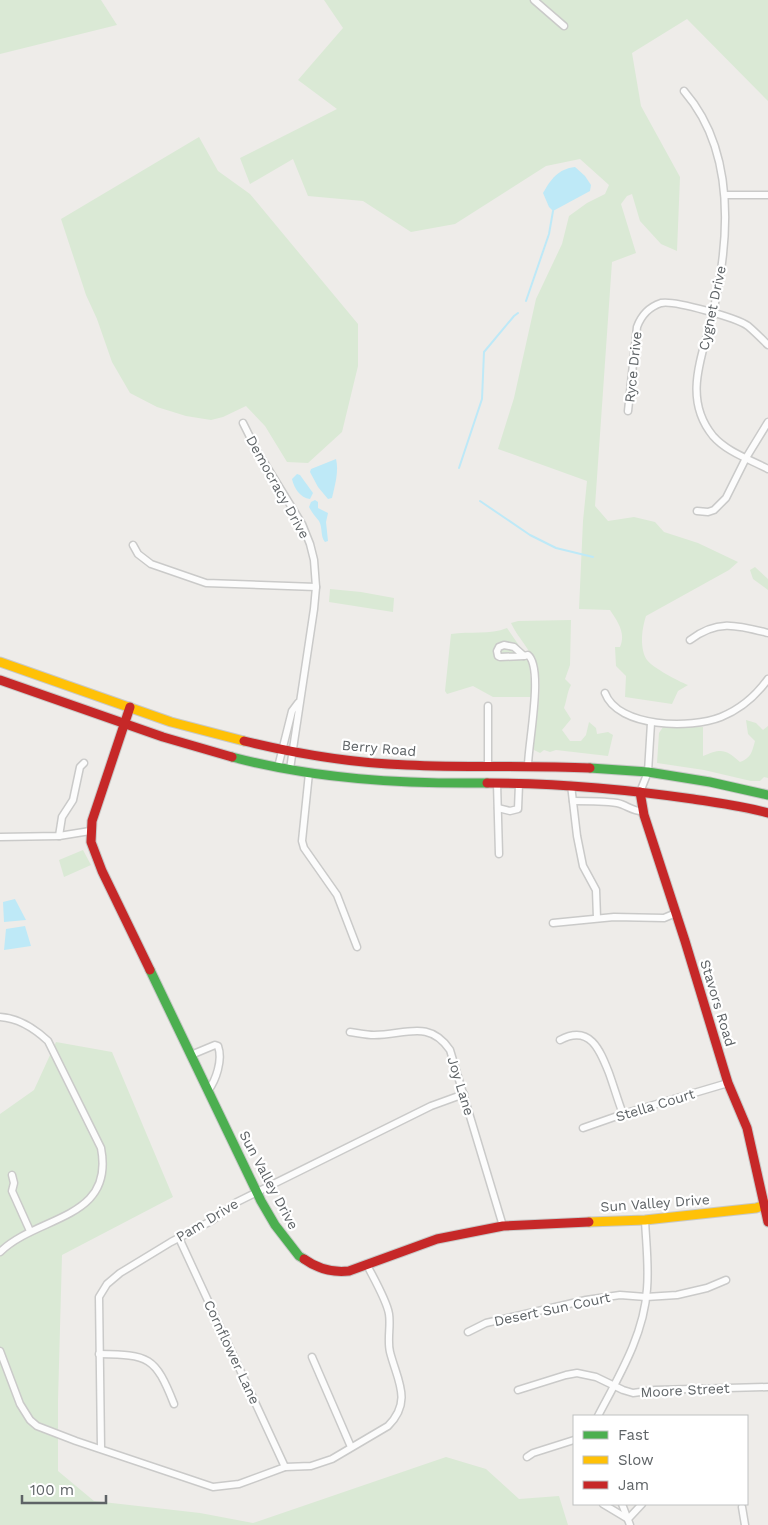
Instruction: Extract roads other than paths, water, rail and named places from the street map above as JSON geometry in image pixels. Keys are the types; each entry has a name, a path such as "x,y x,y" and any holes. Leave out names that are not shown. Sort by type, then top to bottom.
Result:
{"main road":[{"name":"Berry Road","path":"0,662 171,722 324,757 406,766 528,766 648,772 710,782 768,795"},
{"path":"0,680 195,748 310,773 409,784 497,783 572,785 723,802 768,813"},
{"name":"Sun Valley Drive","path":"130,707 92,821 90,831 91,842 102,871 257,1192 274,1225 295,1252 306,1262 325,1270 349,1271 437,1238 503,1226 646,1220 756,1208 766,1204"},
{"name":"Stavors Road","path":"640,792 643,811 728,1083 746,1128 766,1204 768,1222"}],"street":[{"path":"534,0 564,26"},
{"name":"Cygnet Drive","path":"684,90 698,108 711,135 717,152 725,195 722,256 713,313 697,377 697,400 703,419 712,434 723,446 768,469"},
{"path":"725,195 768,195"},
{"name":"Ryce Drive","path":"628,411 637,327 640,318 656,306 667,302 713,313 743,323 768,345"},
{"path":"697,511 708,512 714,510 726,498 746,458 768,422"},
{"name":"Democracy Drive","path":"243,423 256,449 302,524 314,560 316,587 314,609 300,700 287,750 278,767"},
{"path":"133,545 138,554 151,564 206,583 316,587"},
{"path":"690,640 708,630 727,625 736,625 768,632"},
{"path":"524,656 528,655 533,660 536,679 528,766"},
{"path":"605,693 614,706 634,718 651,723 689,723 719,718 747,703 768,679"},
{"path":"488,706 488,766"},
{"path":"640,792 648,772 651,723"},
{"name":"Democracy Drive","path":"287,750 290,769"},
{"path":"59,836 62,817 72,800 80,767 84,763"},
{"path":"310,773 302,841 304,848 337,894 357,947"},
{"path":"497,783 499,854"},
{"path":"498,808 510,811 518,809 519,784"},
{"path":"572,785 583,866 596,890 597,918"},
{"path":"573,801 611,802 624,805 633,811 643,811"},
{"path":"0,837 59,836 90,831"},
{"path":"553,924 614,917 664,918 676,913"},
{"path":"0,1017 19,1021 39,1032 48,1041 101,1148 104,1162 99,1185 88,1201 80,1208 30,1231 9,1243 0,1252"},
{"name":"Joy Lane","path":"350,1032 374,1035 419,1030 433,1033 443,1040 450,1050 503,1226"},
{"path":"560,1040 569,1036 584,1036 595,1045 603,1059 623,1114"},
{"path":"191,1055 215,1045 218,1046 220,1054 216,1076 208,1091"},
{"name":"Stella Court","path":"583,1128 623,1114 728,1083"},
{"name":"Pam Drive","path":"101,1448 99,1297 107,1284 120,1273 211,1221 237,1202 431,1106 464,1094"},
{"path":"12,1175 14,1183 12,1191 30,1231"},
{"path":"599,1415 615,1385 639,1332 647,1289 646,1220"},
{"name":"Cornflower Lane","path":"179,1238 285,1467"},
{"path":"0,1351 20,1404 30,1420 42,1428 213,1487 239,1484 285,1467 312,1466 332,1459 388,1426 395,1419 402,1397 402,1388 390,1350 389,1312 367,1265"},
{"name":"Desert Sun Court","path":"468,1332 486,1323 586,1300 620,1295 669,1296 690,1292 726,1280"},
{"path":"99,1354 133,1355 145,1358 164,1379 174,1404"},
{"path":"312,1357 351,1448"},
{"name":"Moore Street","path":"518,1390 566,1375 577,1374 596,1377 623,1390 633,1392 768,1386"},
{"path":"527,1456 573,1440"},
{"path":"604,1505 629,1522"},
{"path":"622,1505 629,1522"},
{"path":"629,1522 641,1505"},
{"path":"742,1507 745,1525"}],"water":[{"path":"575,167 591,185 590,191 553,211 549,207 543,193 556,175 564,170"},
{"path":"336,459 337,468 332,498 328,499 318,487 310,472 311,469"},
{"path":"297,474 300,475 313,493 310,499 300,495 294,486 292,479"},
{"path":"315,500 318,502 318,508 328,513 326,522 328,541 325,542 319,521 309,507 311,502"},
{"path":"15,899 26,920 4,922 3,902"},
{"path":"25,926 31,946 4,950 6,929"}],"waterway":[{"path":"526,301 549,234 553,211"},
{"path":"459,468 482,399 484,352 518,313"},
{"path":"480,501 530,535 556,548 593,557"}]}
